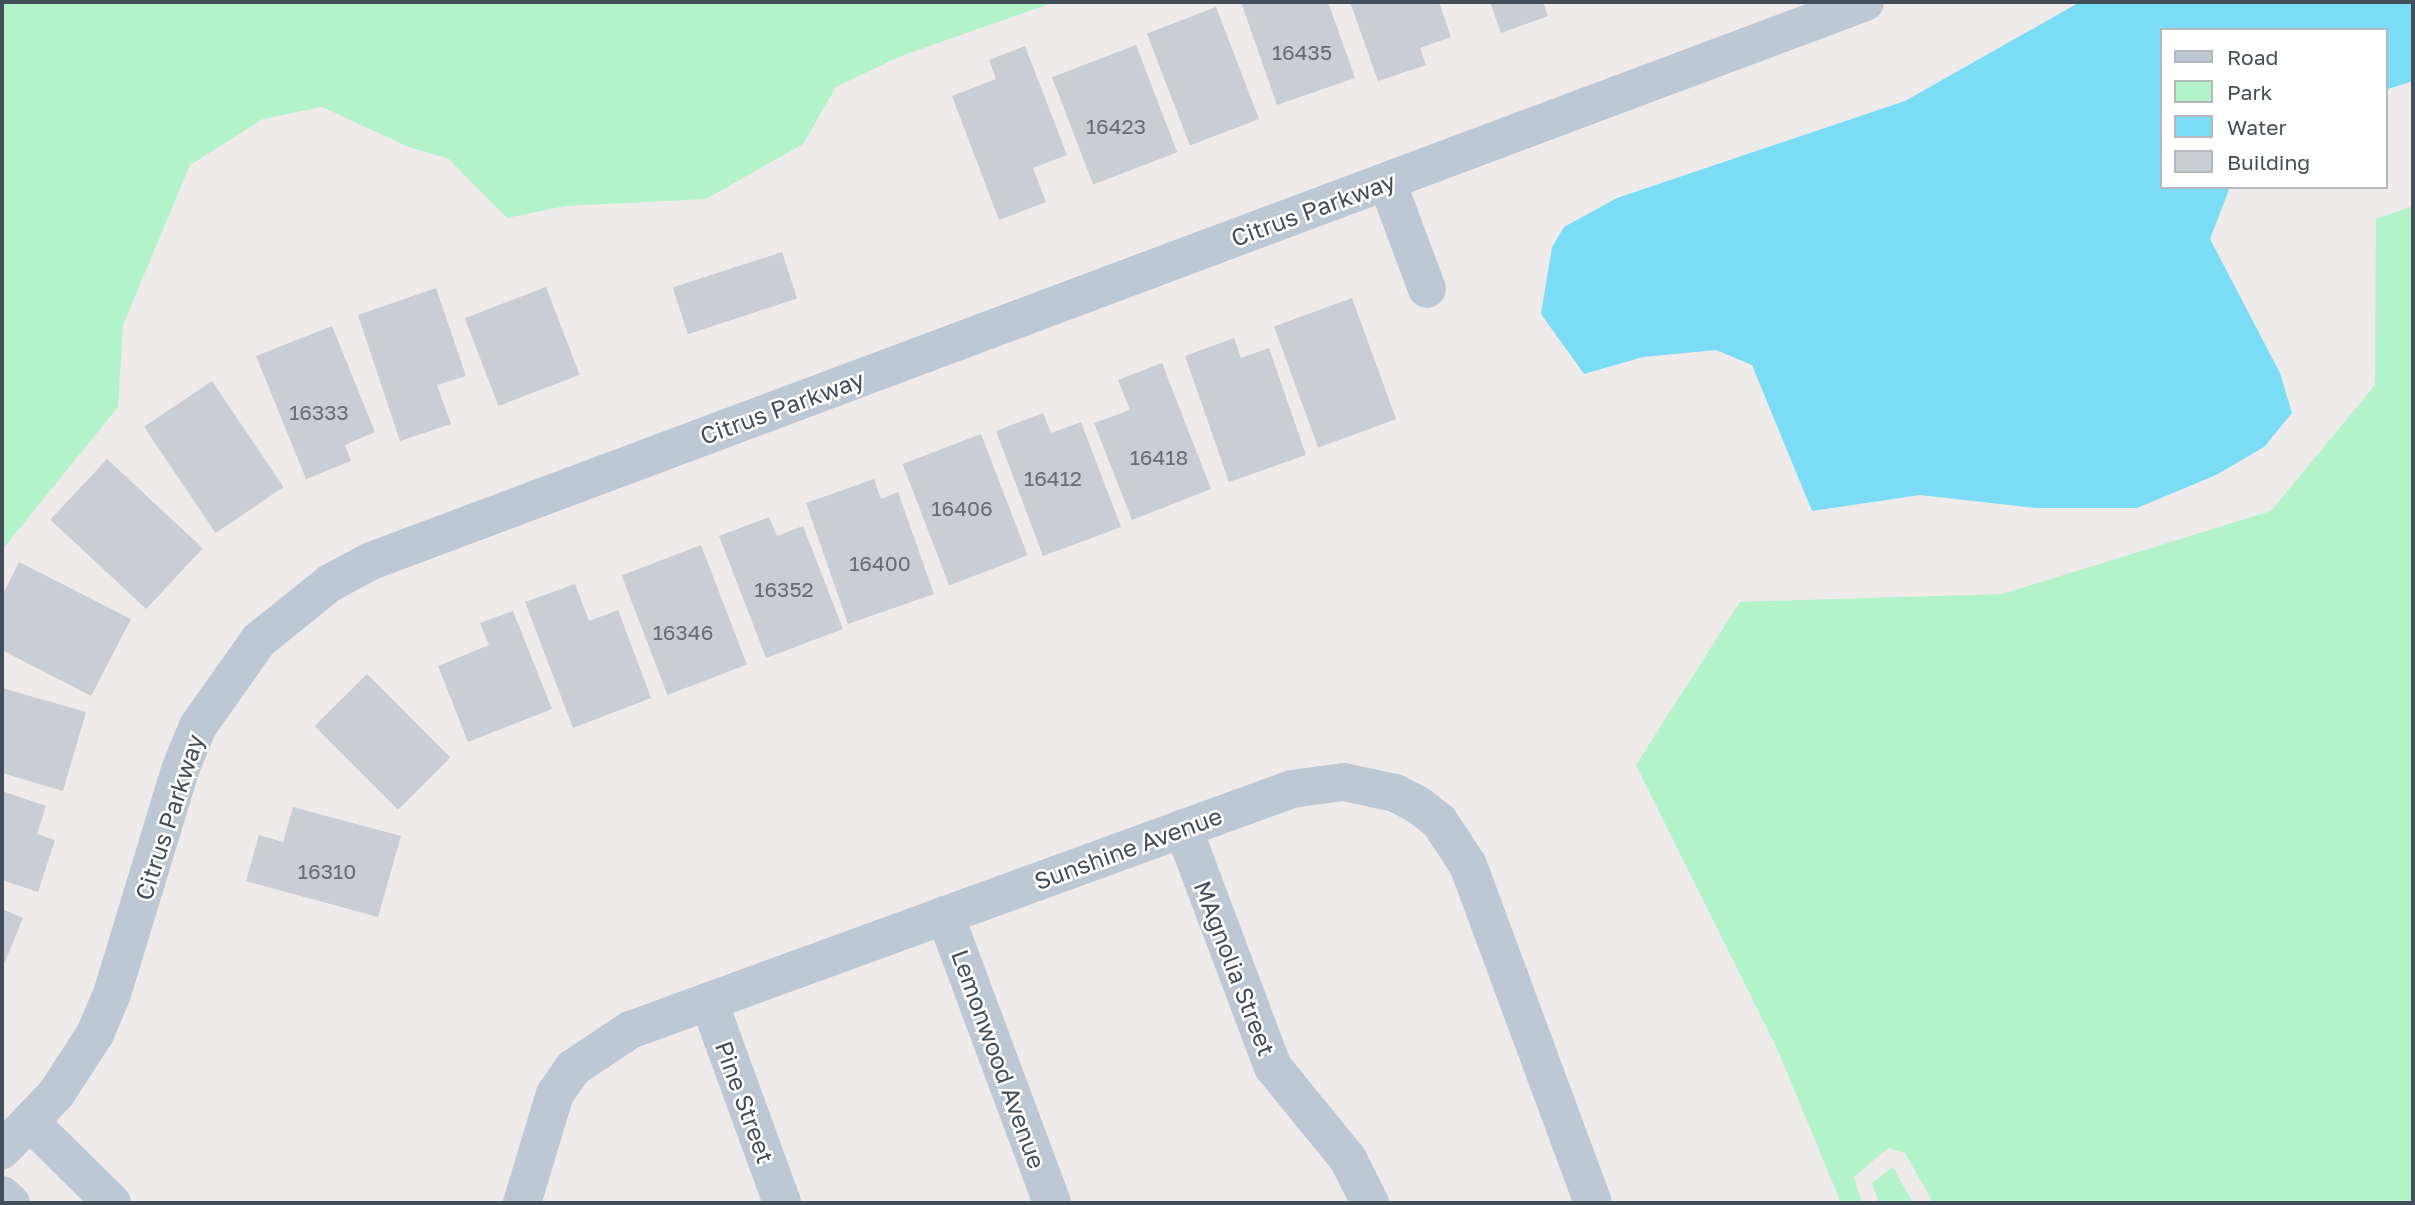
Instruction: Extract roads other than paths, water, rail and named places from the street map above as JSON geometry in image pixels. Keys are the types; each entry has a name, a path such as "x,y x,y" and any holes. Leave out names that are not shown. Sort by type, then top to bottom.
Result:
{"street":[{"name":"Citrus Parkway","path":"2,1150 31,1124 77,1065 112,994 198,726 259,640 330,583 371,561 1865,2"},
{"path":"1387,182 1427,289"},
{"name":"Sunshine Avenue","path":"522,1203 543,1122 573,1068 630,1030 1183,828 1319,783 1344,782 1395,793 1439,821 1468,865 1593,1203"},
{"name":"MAgnolia Street","path":"1183,828 1273,1067 1348,1159 1370,1203"},
{"name":"Lemonwood Avenue","path":"945,915 1052,1203"},
{"name":"Pine Street","path":"709,1002 782,1203"},
{"path":"31,1124 112,1203"},
{"path":"2,1195 12,1203"}],"water":[{"path":"2080,2 2413,2 2413,81 2387,89 2387,28 2160,28 2160,189 2229,189 2210,239 2280,373 2292,413 2264,447 2216,475 2137,508 2036,508 1920,495 1812,511 1752,365 1716,350 1643,357 1584,374 1541,314 1552,247 1564,227 1617,198 1905,101"}]}
